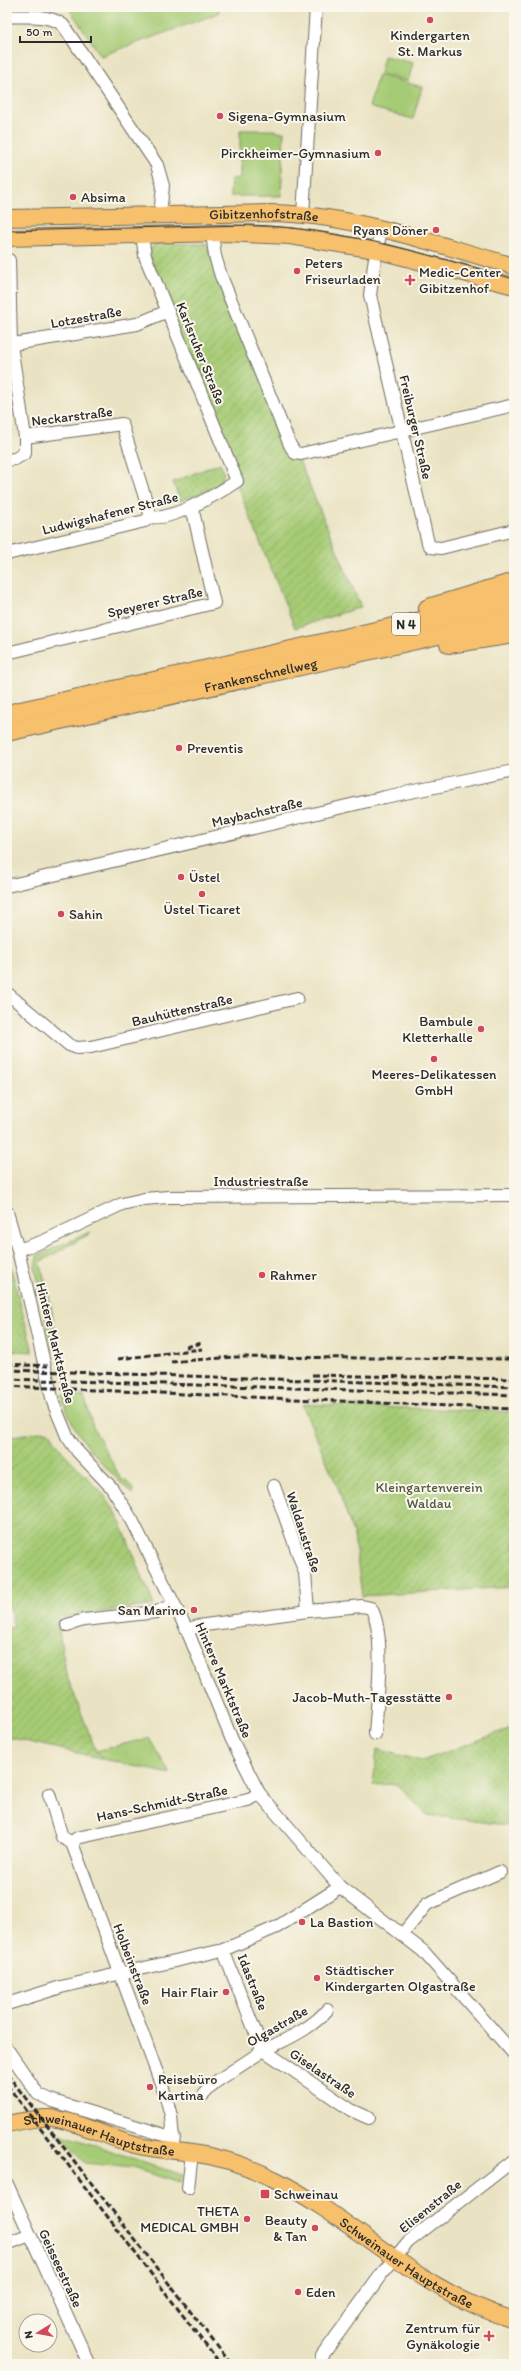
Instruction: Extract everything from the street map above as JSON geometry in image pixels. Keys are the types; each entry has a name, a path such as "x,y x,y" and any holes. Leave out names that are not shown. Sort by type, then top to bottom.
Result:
{"highway":[{"path":"297,649 514,582"},
{"name":"Frankenschnellweg","path":"7,714 514,600"},
{"name":"Frankenschnellweg","path":"7,732 514,618"},
{"path":"310,665 369,658 514,634"}],"main road":[{"name":"Gibitzenhofstraße","path":"7,218 303,214 333,218 382,229 514,266"},
{"name":"Gibitzenhofstraße","path":"7,238 212,233 290,236 376,250 514,286"},
{"name":"Schweinauer Hauptstraße","path":"7,2124 52,2118 132,2144 174,2144 192,2153 233,2162 278,2181 313,2201 393,2259 464,2302 514,2320"}],"street":[{"path":"303,214 316,7"},
{"path":"7,16 42,17 52,19 63,25 157,165 163,186 160,215"},
{"name":"Freiburger Straße","path":"382,229 376,250 370,295 425,535 431,547 442,548 514,530"},
{"path":"212,233 215,256 221,276 290,445 296,454 514,405"},
{"name":"Karlsruher Straße","path":"142,235 145,256 237,481"},
{"path":"7,460 15,459 25,453 25,437 9,345 9,260"},
{"name":"Lotzestraße","path":"9,345 137,324 168,311"},
{"name":"Neckarstraße","path":"25,437 122,424 151,517"},
{"name":"Ludwigshafener Straße","path":"7,554 145,521 151,517 157,518 192,507 237,481"},
{"name":"Speyerer Straße","path":"7,653 214,604 192,507"},
{"name":"Maybachstraße","path":"7,886 385,797 514,771"},
{"name":"Bauhüttenstraße","path":"7,993 73,1047 90,1047 298,998"},
{"name":"Industriestraße","path":"18,1250 44,1241 122,1204 144,1199 168,1197 514,1195"},
{"name":"Hintere Marktstraße","path":"7,1212 18,1250 53,1402 67,1436 78,1452 111,1487 126,1508 188,1630 232,1740 259,1793 340,1887 423,1951 514,2053"},
{"name":"Waldaustraße","path":"274,1486 305,1573 308,1611"},
{"path":"67,1625 84,1620 157,1612 174,1604"},
{"path":"188,1630 198,1626 308,1611 362,1606 371,1608 375,1614 379,1662 375,1734"},
{"name":"Hans-Schmidt-Straße","path":"72,1843 77,1838 248,1800 259,1793"},
{"name":"Holbeinstraße","path":"48,1794 62,1836 72,1843 166,2097 171,2116 174,2144"},
{"path":"402,1935 427,1904 500,1872"},
{"path":"7,2004 61,1987 224,1950 277,1927 340,1887"},
{"name":"Idastraße","path":"224,1950 262,2049"},
{"name":"Olgastraße","path":"203,2095 214,2083 258,2054 262,2049 273,2046 319,2020 327,2010"},
{"name":"Schweinauer Hauptstraße","path":"7,2049 38,2094 53,2101 174,2144"},
{"name":"Giselastraße","path":"262,2049 351,2110 369,2118"},
{"name":"Schweinauer Hauptstraße","path":"188,2188 192,2153"},
{"name":"Elisenstraße","path":"321,2364 322,2356 349,2317 393,2259 422,2230 514,2160"},
{"name":"Geisseestraße","path":"7,2184 89,2364"},
{"path":"7,2244 30,2235"}],"green space":[{"path":"68,7 219,7 219,13 101,56"},
{"path":"384,56 413,63 408,81 380,74"},
{"path":"378,75 422,87 413,119 369,107"},
{"path":"240,130 275,130 275,132 284,132 281,196 230,196 231,179 240,178"},
{"path":"156,243 206,244 292,455 298,458 361,607 295,628 239,490 150,257 151,248"},
{"path":"220,463 224,474 218,486 180,501 173,482"},
{"path":"90,1232 91,1233 40,1262 50,1301 58,1351 52,1350 35,1266 37,1256"},
{"path":"7,1253 33,1352 7,1351"},
{"path":"62,1395 84,1396 93,1427 121,1479 126,1481 133,1489 132,1494 100,1461 81,1437 66,1410"},
{"name":"Kleingartenverein Waldau","path":"302,1404 514,1412 514,1587 362,1596 354,1536 338,1488"},
{"path":"45,1431 50,1432 62,1451 103,1494 117,1514 154,1605 57,1618 66,1673 96,1751 103,1759 7,1737 7,1628 14,1627 7,1598 7,1437"},
{"path":"514,1727 514,1826 427,1815 396,1784 373,1785 377,1749 422,1761"},
{"path":"149,1738 170,1774 103,1759 96,1751"},
{"path":"58,2133 183,2175 180,2183 132,2168 85,2163"}],"tram line":[{"path":"7,231 249,225 283,227 317,231 383,244 448,260 514,279"}],"railway":[{"path":"186,1347 202,1343"},
{"path":"118,1359 202,1349"},
{"path":"171,1362 233,1357 514,1359"},
{"path":"7,1364 48,1366"},
{"path":"7,1370 514,1387"},
{"path":"312,1375 514,1379"},
{"path":"7,1379 514,1395"},
{"path":"7,1386 514,1409"},
{"path":"7,2074 231,2364"},
{"path":"7,2085 220,2364"}],"place":[{"name":"Kindergarten St. Markus","path":"430,20"},
{"name":"Sigena-Gymnasium","path":"220,116"},
{"name":"Pirckheimer-Gymnasium","path":"378,153"},
{"name":"Absima","path":"73,197"},
{"name":"Ryans Döner","path":"436,230"},
{"name":"Peters Friseurladen","path":"297,271"},
{"name":"Medic-Center Gibitzenhof","path":"410,280"},
{"name":"Preventis","path":"179,748"},
{"name":"Üstel","path":"181,877"},
{"name":"Üstel Ticaret","path":"202,894"},
{"name":"Sahin","path":"61,914"},
{"name":"Bambule Kletterhalle","path":"481,1029"},
{"name":"Meeres-Delikatessen GmbH","path":"434,1059"},
{"name":"Rahmer","path":"262,1275"},
{"name":"San Marino","path":"194,1610"},
{"name":"Jacob-Muth-Tagesstätte","path":"449,1697"},
{"name":"La Bastion","path":"302,1922"},
{"name":"Städtischer Kindergarten Olgastraße","path":"317,1978"},
{"name":"Hair Flair","path":"226,1992"},
{"name":"Reisebüro Kartina","path":"150,2087"},
{"name":"Schweinau","path":"265,2194"},
{"name":"THETA MEDICAL GMBH","path":"247,2219"},
{"name":"Beauty & Tan","path":"315,2228"},
{"name":"Eden","path":"298,2292"},
{"name":"Zentrum für Gynäkologie","path":"489,2336"}]}
